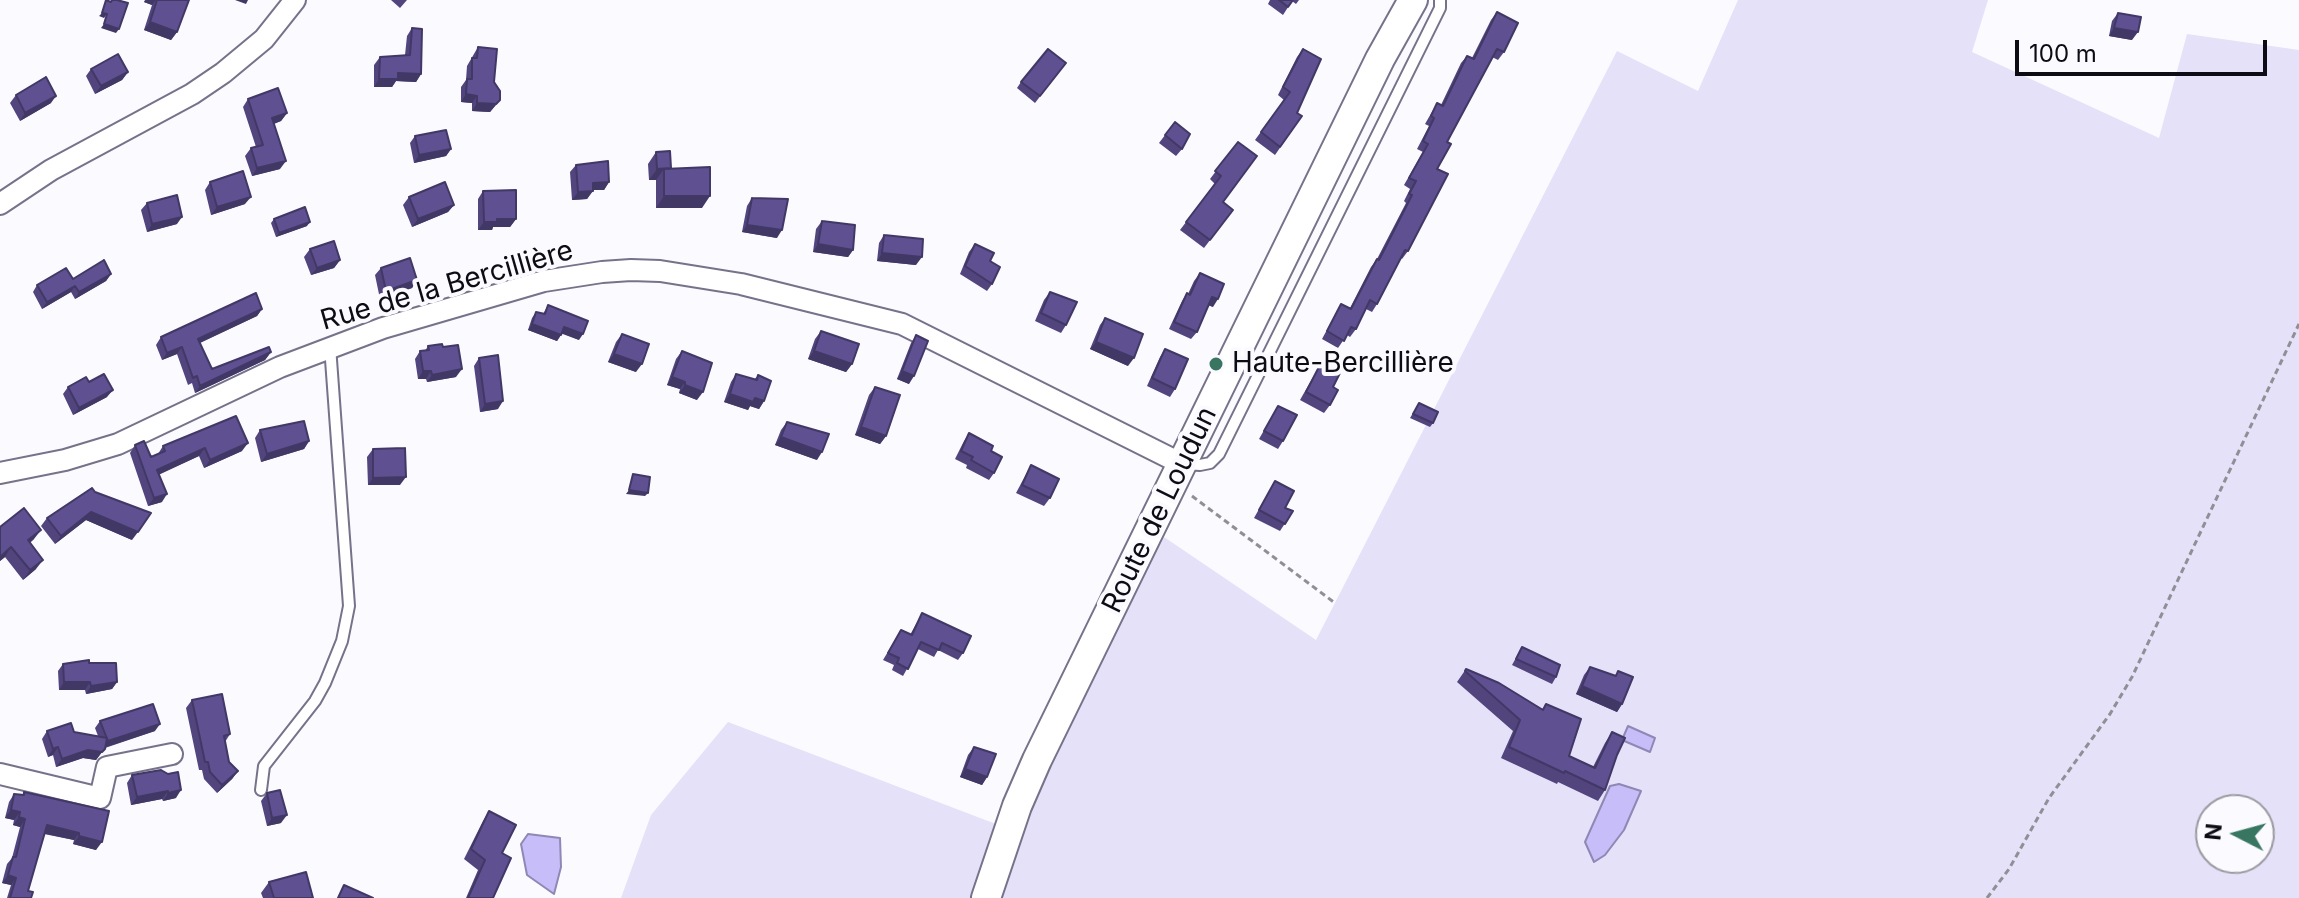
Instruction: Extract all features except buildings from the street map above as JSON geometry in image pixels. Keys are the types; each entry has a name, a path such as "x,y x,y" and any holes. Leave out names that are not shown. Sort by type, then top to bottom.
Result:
{"main road":[{"name":"Route de Loudun","path":"986,898 1032,771 1380,59 1413,0"}],"street":[{"path":"0,204 51,170 192,94 223,73 264,39 295,0"},
{"name":"Rue de la Bercillière","path":"0,473 93,453 118,444 330,346 544,281 631,270 686,275 756,288 902,324 1178,473"},
{"path":"0,774 100,798 107,767 172,754"}],"lane":[{"path":"1178,473 1210,463 1219,454 1440,8 1440,0"},
{"path":"261,790 264,766 315,701 325,683 342,641 348,614 349,589 330,346"}],"path":[{"path":"1987,898 2009,869 2049,798 2110,714 2132,677 2299,324"},
{"path":"1178,473 1335,603"}],"shaded area":[{"path":"1738,0 1988,0 1972,52 2159,138 2187,34 2299,50 2299,898 621,898 651,815 728,722 1009,829 1164,537 1316,640 1617,51 1698,91"},
{"path":"1628,726 1655,738 1650,752 1622,740"},
{"path":"1619,784 1641,791 1624,830 1605,855 1594,862 1585,842 1610,786"},
{"path":"528,834 560,838 561,867 554,894 527,875 521,844"}],"place":[{"name":"Haute-Bercillière","path":"1216,364"}]}
